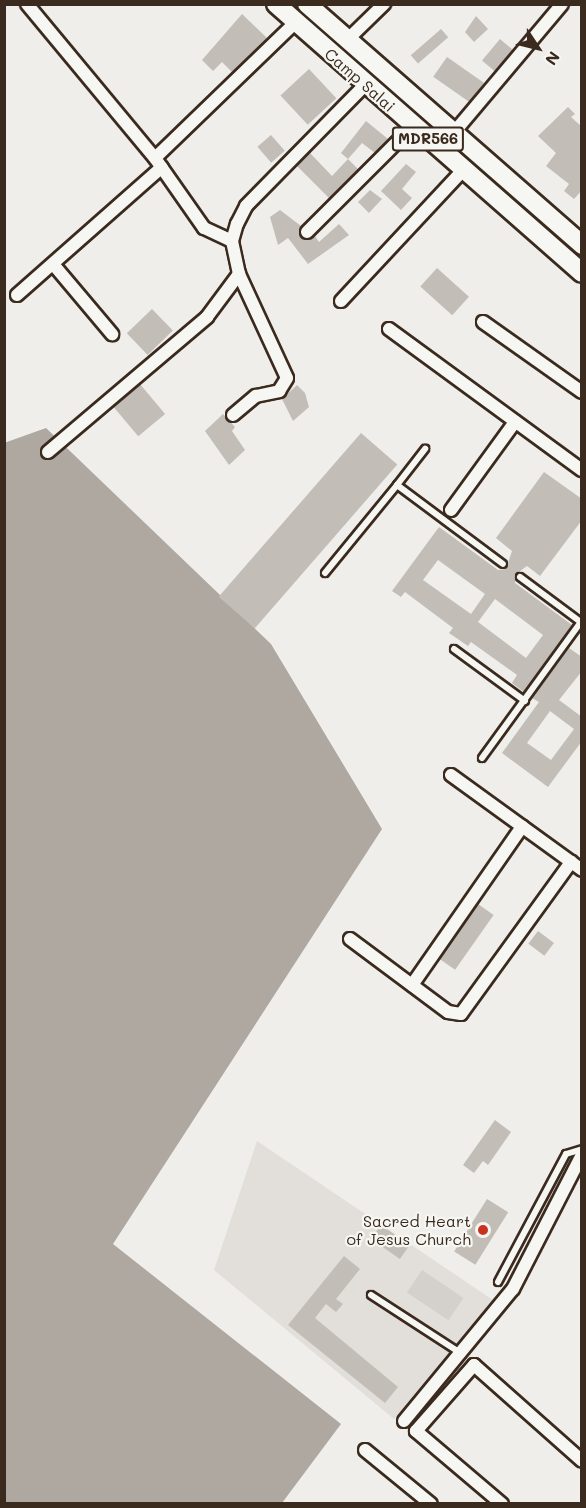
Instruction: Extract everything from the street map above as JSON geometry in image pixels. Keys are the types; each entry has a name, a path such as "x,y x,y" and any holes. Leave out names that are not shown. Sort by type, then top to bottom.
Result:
{"main road":[{"name":"Camp Salai","path":"276,4 365,85 582,273"},
{"name":"Camp Salai","path":"307,4 582,245"}],"street":[{"path":"27,4 159,162 204,228 232,241"},
{"path":"347,40 384,4"},
{"path":"440,149 561,4"},
{"path":"17,295 53,264 159,162 295,23"},
{"path":"233,415 256,396 279,391 287,378 238,274 232,241 246,206 365,85"},
{"path":"308,232 413,126"},
{"path":"341,301 464,169"},
{"path":"53,264 112,334"},
{"path":"48,452 207,317 238,274"},
{"path":"483,321 582,392"},
{"path":"389,328 582,470"},
{"path":"451,510 515,422"},
{"path":"451,775 582,870"},
{"path":"412,985 522,827"},
{"path":"350,939 448,1012 461,1014 571,862"},
{"path":"404,1420 460,1357 513,1289 582,1155"},
{"path":"460,1357 469,1371"},
{"path":"502,1503 416,1431 474,1365 582,1461"},
{"path":"365,1450 431,1503"}],"lane":[{"path":"325,573 425,449"},
{"path":"397,485 503,564"},
{"path":"482,758 581,623 520,577"},
{"path":"454,649 525,701"},
{"path":"498,1282 566,1154 582,1149"},
{"path":"371,1295 460,1357"}],"shaded area":[{"path":"46,428 271,644 382,829 113,1244 341,1424 282,1503 5,1504 4,443"},
{"path":"257,1141 493,1300 394,1419 214,1270"},
{"path":"422,1270 463,1298 448,1320 407,1292"}],"building":[{"path":"242,14 267,38 232,72 222,62 213,71 202,60"},
{"path":"476,16 488,29 474,42 465,32"},
{"path":"441,29 448,37 418,64 411,55"},
{"path":"500,39 513,50 495,71 482,60"},
{"path":"447,57 484,83 470,102 433,77"},
{"path":"309,69 336,98 308,125 280,96"},
{"path":"568,107 575,114 571,117 582,127 582,190 574,199 564,191 569,184 546,166 556,153 538,136"},
{"path":"366,121 388,139 375,153 362,143 348,159 341,153"},
{"path":"271,135 285,151 271,163 257,147"},
{"path":"310,153 332,176 348,159 358,169 329,198 297,166"},
{"path":"406,164 416,172 402,189 412,198 401,210 381,191"},
{"path":"370,190 382,199 369,213 358,202"},
{"path":"280,210 301,226 299,234 304,240 315,236 319,242 339,224 349,235 308,264 288,238 278,245 270,217"},
{"path":"437,268 469,297 452,315 420,287"},
{"path":"152,309 173,331 148,355 127,333"},
{"path":"140,384 165,414 138,436 113,406"},
{"path":"297,385 305,393 309,407 293,421 282,399"},
{"path":"223,414 235,427 232,431 245,450 229,465 205,431"},
{"path":"361,433 397,464 255,628 219,597"},
{"path":"544,472 582,499 582,520 540,576 527,566 516,574 515,583 572,625 524,692 512,683 517,675 471,642 468,646 449,633 453,628 405,592 401,597 392,591 439,527 498,570 506,569 512,551 496,538","holes":["438,560 485,594 471,614 423,580","495,599 543,635 526,658 478,622"]},
{"path":"569,648 582,657 582,671 559,700 582,717 582,741 548,787 502,753 539,702 532,698","holes":["550,711 574,729 551,760 527,743"]},
{"path":"478,904 494,915 455,970 440,959"},
{"path":"538,931 554,943 544,956 528,944"},
{"path":"495,1120 511,1132 488,1165 483,1161 474,1173 463,1165"},
{"path":"487,1199 508,1212 475,1265 454,1252"},
{"path":"381,1225 410,1245 400,1259 371,1239"},
{"path":"344,1256 360,1269 336,1299 343,1304 336,1312 326,1304 315,1318 398,1387 385,1403 288,1325"}],"place":[{"name":"Sacred Heart of Jesus Church","path":"483,1230"}]}
